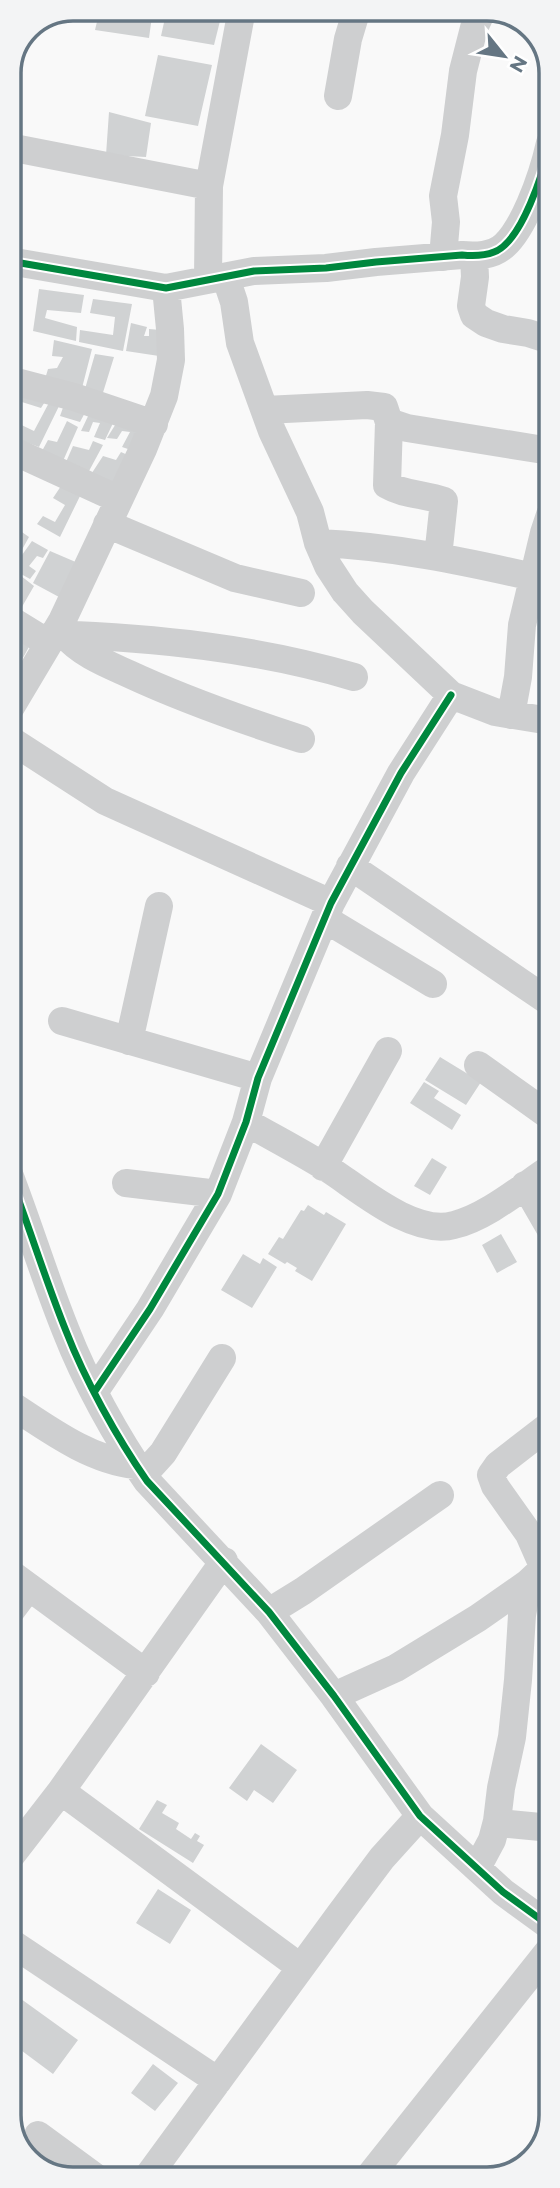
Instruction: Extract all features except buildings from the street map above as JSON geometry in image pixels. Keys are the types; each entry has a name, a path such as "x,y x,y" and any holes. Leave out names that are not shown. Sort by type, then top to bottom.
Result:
{"street":[{"path":"240,21 209,186 217,279 234,302 240,343 265,410 310,512 318,543 328,566 345,592 451,695 481,707 539,719"},
{"path":"338,96 353,21"},
{"path":"443,257 446,222 443,196 455,135 463,71 477,21"},
{"path":"21,149 209,186"},
{"path":"21,263 166,288 254,271 474,256 496,252 517,233 539,185"},
{"path":"474,256 475,277 471,306 474,315 502,330 539,336"},
{"path":"21,691 56,637 154,424 164,396 171,360 166,288"},
{"path":"21,383 74,397 154,424"},
{"path":"265,410 367,405 384,407 388,422 387,485 399,492 444,501 438,557"},
{"path":"388,422 407,428 539,450"},
{"path":"21,456 113,511 235,578 301,593"},
{"path":"318,543 438,557 538,587 522,625 511,715"},
{"path":"21,624 74,645 113,667 160,688 234,718 301,738"},
{"path":"56,637 144,640 238,649 310,664 354,677"},
{"path":"95,1391 150,1309 218,1194 247,1122 258,1078 328,911 401,773 451,695"},
{"path":"21,747 105,800 328,911 433,984"},
{"path":"350,866 539,995"},
{"path":"129,1041 159,906"},
{"path":"62,1021 258,1078"},
{"path":"323,1167 388,1051"},
{"path":"478,1065 539,1108"},
{"path":"247,1122 382,1205 412,1221 429,1226 453,1226 476,1217 539,1176"},
{"path":"126,1183 218,1194"},
{"path":"526,1185 539,1208"},
{"path":"21,1207 66,1332 139,1470 269,1612 334,1696 420,1816 503,1892 539,1918"},
{"path":"139,1470 163,1453 222,1358"},
{"path":"21,1411 94,1453 139,1470"},
{"path":"539,1433 498,1465 491,1475 495,1486 529,1534 539,1566"},
{"path":"269,1612 440,1495"},
{"path":"21,1843 61,1791 223,1561"},
{"path":"334,1696 396,1668 478,1618 539,1574"},
{"path":"477,1868 492,1840 497,1821 512,1737 522,1615 539,1577"},
{"path":"21,1582 146,1672"},
{"path":"61,1791 300,1967"},
{"path":"155,2167 382,1858 420,1816"},
{"path":"497,1821 539,1827"},
{"path":"21,1949 218,2081"},
{"path":"377,2167 539,1963"},
{"path":"38,2135 82,2167"}],"cycle path":[{"path":"21,263 166,288 254,271 474,256 494,252 514,235 539,181"},
{"path":"95,1391 150,1309 218,1194 246,1122 258,1078 331,903 401,773 451,695"},
{"path":"21,1208 82,1369 124,1446 147,1481 269,1612 334,1696 420,1816 503,1892 539,1918"}]}
